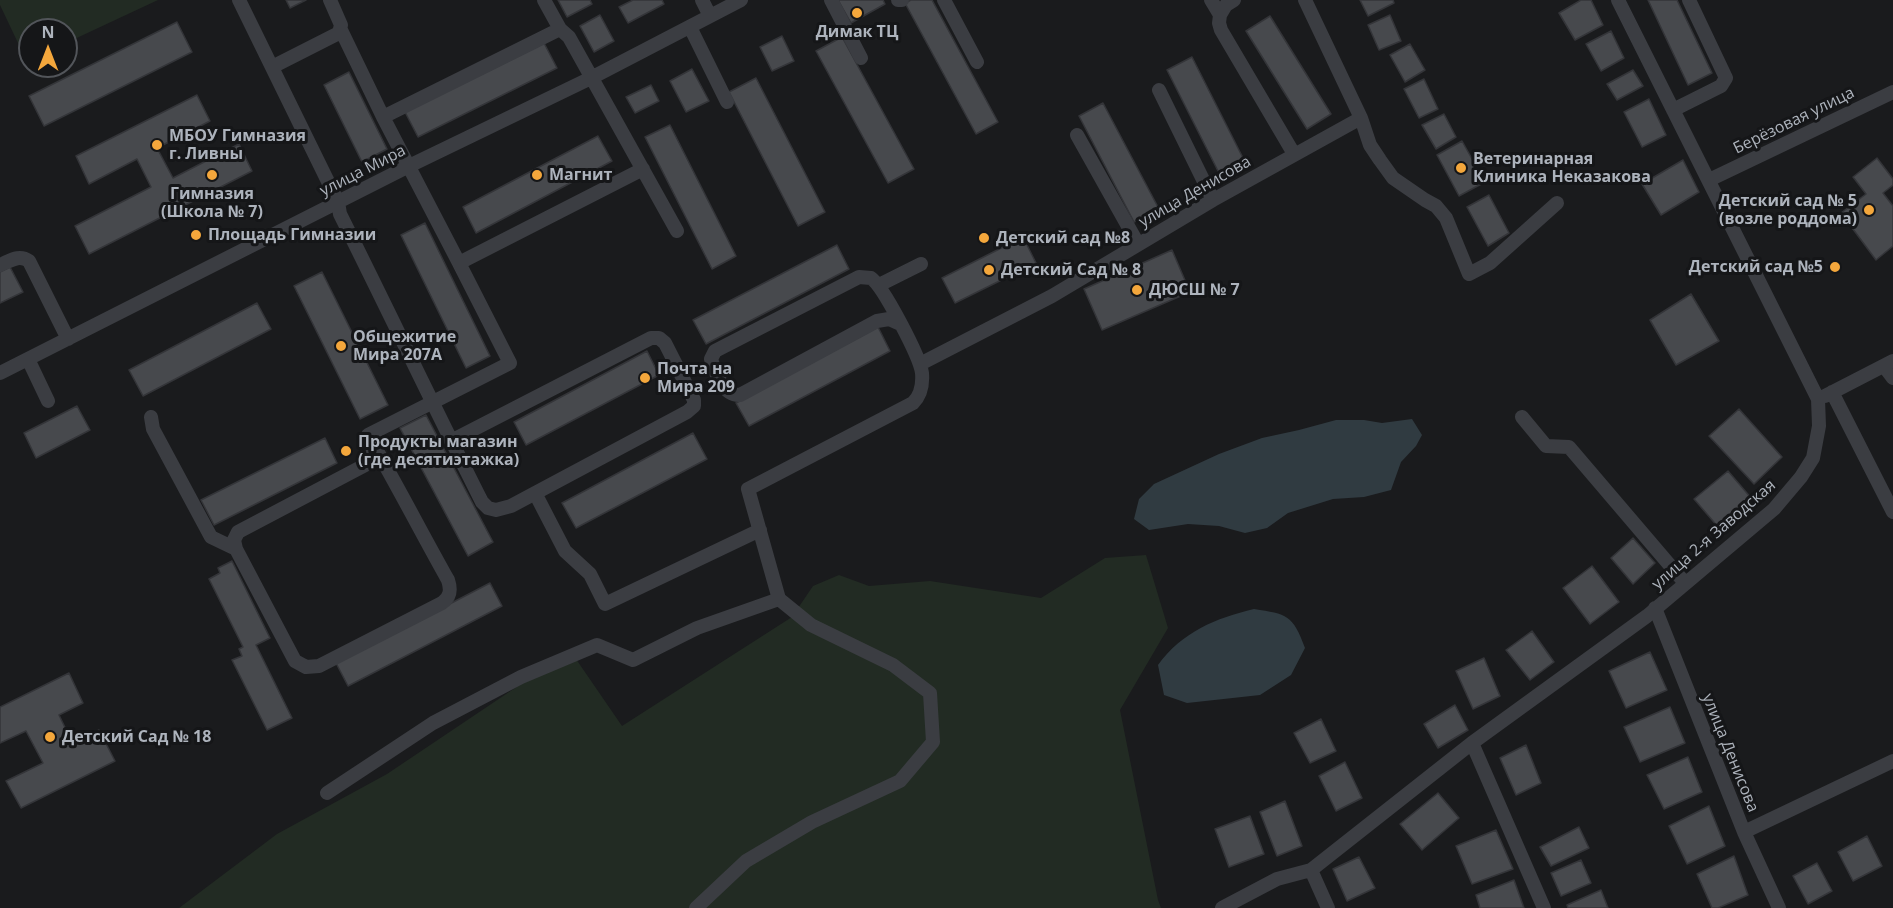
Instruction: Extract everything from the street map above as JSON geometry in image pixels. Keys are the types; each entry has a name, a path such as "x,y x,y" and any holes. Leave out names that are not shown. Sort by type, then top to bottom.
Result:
{"street":[{"path":"239,0 338,202 340,214 432,404 482,502 488,508 501,510 535,493 691,409 695,403 663,340 651,338 451,441"},
{"path":"330,0 340,20 340,30 383,117 510,363 368,435 371,441 387,469 448,580 450,593 447,599 319,666 306,667 295,661 236,549 234,540 238,532 367,464 376,463 387,469"},
{"path":"544,0 560,29 569,37 677,231"},
{"path":"702,0 710,16"},
{"name":"улица Мира","path":"0,373 409,166 591,78 741,0"},
{"path":"831,0 861,57"},
{"path":"944,0 977,62"},
{"path":"1211,0 1220,15"},
{"path":"1234,0 1226,5 1220,15 1221,30 1294,154"},
{"path":"1305,0 1361,117 1370,145 1393,178 1436,206 1446,218 1469,274 1490,262 1557,203"},
{"name":"улица 2-я Заводская","path":"1311,870 1472,743 1686,583 1774,509 1809,467 1818,436 1818,399 1618,0"},
{"path":"1673,110 1721,86 1726,78 1689,0"},
{"path":"690,27 727,102"},
{"path":"383,117 560,29"},
{"path":"272,67 334,37 340,30"},
{"path":"1159,90 1213,200"},
{"name":"Берёзовая улица","path":"1709,180 1893,92"},
{"name":"улица Денисова","path":"920,364 1052,296 1213,200 1361,117"},
{"path":"1077,135 1138,244"},
{"path":"459,264 643,169"},
{"path":"0,265 17,257 29,261 68,339"},
{"path":"879,285 921,264"},
{"path":"696,908 746,861 812,822 900,781 933,742 930,693 893,665 812,625 779,599 747,489 913,403 921,390 920,364 900,324 879,285 871,278 859,277 715,351 711,360 726,391 732,395 740,394 877,321 889,319 900,324"},
{"path":"877,321 885,312 887,299"},
{"path":"28,359 48,401"},
{"path":"1818,399 1888,363 1893,378"},
{"path":"1832,392 1893,512"},
{"path":"151,417 153,429 211,537 236,549"},
{"path":"1522,417 1546,446 1569,447 1686,583"},
{"path":"367,464 374,454 371,441"},
{"path":"535,493 565,551 590,574 605,604 760,530"},
{"path":"327,793 433,723 521,677 597,645 633,660 697,628 779,599"},
{"name":"улица Денисова","path":"1655,608 1744,832 1779,908"},
{"path":"1472,743 1544,908"},
{"path":"1744,832 1893,761"},
{"path":"1222,908 1277,879 1311,870 1328,908"}],"shaded area":[{"path":"0,0 158,0 78,37 78,18 18,18 18,43 0,5"},
{"path":"1412,419 1422,435 1416,446 1401,462 1391,490 1364,497 1333,499 1288,513 1267,528 1245,533 1219,526 1188,524 1149,530 1134,519 1139,499 1154,484 1219,454 1262,438 1336,420 1364,420 1382,423"},
{"path":"1146,555 1168,628 1120,710 1161,908 179,908 277,834 387,774 524,682 576,659 622,726 792,617 813,586 839,575 869,586 930,581 1041,598 1105,558"},
{"path":"1254,609 1281,615 1292,622 1297,629 1305,648 1291,675 1260,695 1187,703 1164,695 1158,665 1167,653 1201,628 1226,617"}],"building":[{"path":"286,0 306,0 290,8"},
{"path":"558,0 590,0 592,4 567,17"},
{"path":"633,0 662,0 664,4 628,23 619,7"},
{"name":"Димак ТЦ","path":"838,0 883,0 885,4 851,23"},
{"path":"911,0 932,0 998,122 976,134 905,3"},
{"path":"1360,0 1393,0 1394,3 1368,16"},
{"path":"1581,0 1591,0 1603,25 1575,40 1559,13"},
{"path":"1648,0 1677,0 1712,73 1688,85"},
{"path":"600,15 614,41 594,52 580,26"},
{"path":"1390,15 1401,41 1379,50 1368,25"},
{"path":"1270,16 1331,114 1307,129 1246,31"},
{"path":"177,22 192,52 44,126 29,96 65,78 78,78 78,72"},
{"path":"1611,31 1624,58 1601,71 1586,44"},
{"path":"782,36 794,61 772,71 760,47"},
{"path":"842,37 914,169 888,183 816,51"},
{"path":"544,43 557,68 418,137 405,112"},
{"path":"1410,44 1425,70 1405,82 1390,55"},
{"path":"1192,57 1244,160 1219,173 1167,70"},
{"path":"692,69 709,101 686,112 670,81"},
{"path":"1633,70 1643,86 1617,100 1607,84"},
{"path":"349,72 387,149 362,162 324,85"},
{"path":"756,78 825,212 798,226 729,92"},
{"path":"1424,79 1438,109 1419,118 1404,89"},
{"path":"651,85 659,101 635,113 626,97"},
{"name":"Гимназия (Школа № 7)","path":"197,95 210,121 157,148 173,178 239,144 252,171 89,254 75,226 151,187 137,159 89,184 76,156"},
{"path":"1649,99 1666,135 1642,147 1624,112"},
{"path":"1103,103 1159,209 1134,222 1079,116"},
{"path":"1444,114 1456,137 1436,149 1422,125"},
{"path":"670,125 736,256 712,269 645,137"},
{"path":"598,136 612,161 476,233 463,207"},
{"name":"Ветеринарная Клиника Неказакова","path":"1462,141 1485,182 1459,196 1437,155"},
{"name":"Детский сад № 5 (возле роддома)","path":"1877,158 1893,179 1893,185 1883,193 1893,206 1893,246 1876,260 1841,213 1866,194 1853,177"},
{"path":"1683,160 1699,192 1661,215 1642,184"},
{"path":"1489,195 1509,233 1488,246 1467,207"},
{"path":"425,223 490,356 466,368 401,235"},
{"name":"Детский Сад № 8","path":"1023,237 1036,263 955,303 942,278"},
{"path":"837,245 849,269 706,344 693,320"},
{"name":"ДЮСШ № 7","path":"1172,250 1190,292 1102,330 1084,289"},
{"path":"10,267 23,292 0,303 0,272"},
{"name":"Общежитие Мира 207А","path":"322,272 388,405 360,419 294,286"},
{"path":"1691,294 1719,341 1676,365 1650,320"},
{"path":"257,303 271,329 143,396 129,370"},
{"path":"878,327 890,351 749,426 736,403"},
{"path":"647,351 659,375 526,445 514,422"},
{"path":"77,406 90,430 36,458 24,433"},
{"path":"1739,409 1782,457 1754,484 1709,436"},
{"path":"426,415 493,542 468,556 400,428"},
{"path":"693,433 707,459 576,528 562,503"},
{"path":"325,438 337,463 214,525 201,500"},
{"path":"1728,471 1752,499 1719,528 1694,499"},
{"path":"1633,538 1655,563 1633,584 1611,558"},
{"path":"232,561 270,638 256,645 292,718 267,730 232,660 242,656 239,649 243,647 209,579 220,573 218,568"},
{"path":"1592,566 1619,602 1590,624 1563,588"},
{"path":"490,583 502,606 348,686 336,663"},
{"path":"1532,631 1554,662 1530,680 1506,650"},
{"path":"1650,652 1667,690 1626,708 1609,671"},
{"path":"1484,658 1500,696 1473,709 1456,671"},
{"name":"Детский Сад № 18","path":"69,673 83,703 59,715 73,744 99,730 115,761 21,808 6,781 43,763 26,731 0,743 0,707"},
{"path":"1455,705 1468,730 1438,748 1424,724"},
{"path":"1670,707 1685,743 1640,762 1624,727"},
{"path":"1321,719 1336,751 1310,763 1294,733"},
{"path":"1526,745 1541,783 1516,795 1500,758"},
{"path":"1688,757 1702,792 1664,809 1647,775"},
{"path":"1345,762 1362,798 1336,811 1319,776"},
{"path":"1438,793 1459,818 1422,850 1400,824"},
{"path":"1285,801 1302,846 1277,856 1260,812"},
{"path":"1709,806 1725,846 1687,864 1669,826"},
{"path":"1250,816 1264,854 1229,867 1215,829"},
{"path":"1579,827 1589,848 1551,866 1540,847"},
{"path":"1496,830 1513,869 1472,884 1456,846"},
{"path":"1867,836 1882,866 1853,881 1838,852"},
{"path":"1734,856 1748,895 1718,908 1712,908 1697,874"},
{"path":"1359,857 1375,888 1347,901 1333,869"},
{"path":"1581,860 1591,883 1561,896 1551,873"},
{"path":"1817,863 1832,891 1808,904 1793,876"},
{"path":"1514,880 1524,908 1480,908 1476,895"},
{"path":"1601,890 1608,908 1568,908 1567,905"}],"place":[{"name":"Димак ТЦ","path":"857,13"},
{"name":"МБОУ Гимназия г. Ливны","path":"157,145"},
{"name":"Ветеринарная Клиника Неказакова","path":"1461,168"},
{"name":"Гимназия (Школа № 7)","path":"212,175"},
{"name":"Магнит","path":"537,175"},
{"name":"Детский сад № 5 (возле роддома)","path":"1869,210"},
{"name":"Площадь Гимназии","path":"196,235"},
{"name":"Детский сад №8","path":"984,238"},
{"name":"Детский сад №5","path":"1835,267"},
{"name":"Детский Сад № 8","path":"989,270"},
{"name":"ДЮСШ № 7","path":"1137,290"},
{"name":"Общежитие Мира 207А","path":"341,346"},
{"name":"Почта на Мира 209","path":"645,378"},
{"name":"Продукты магазин (где десятиэтажка)","path":"346,451"},
{"name":"Детский Сад № 18","path":"50,737"}]}
